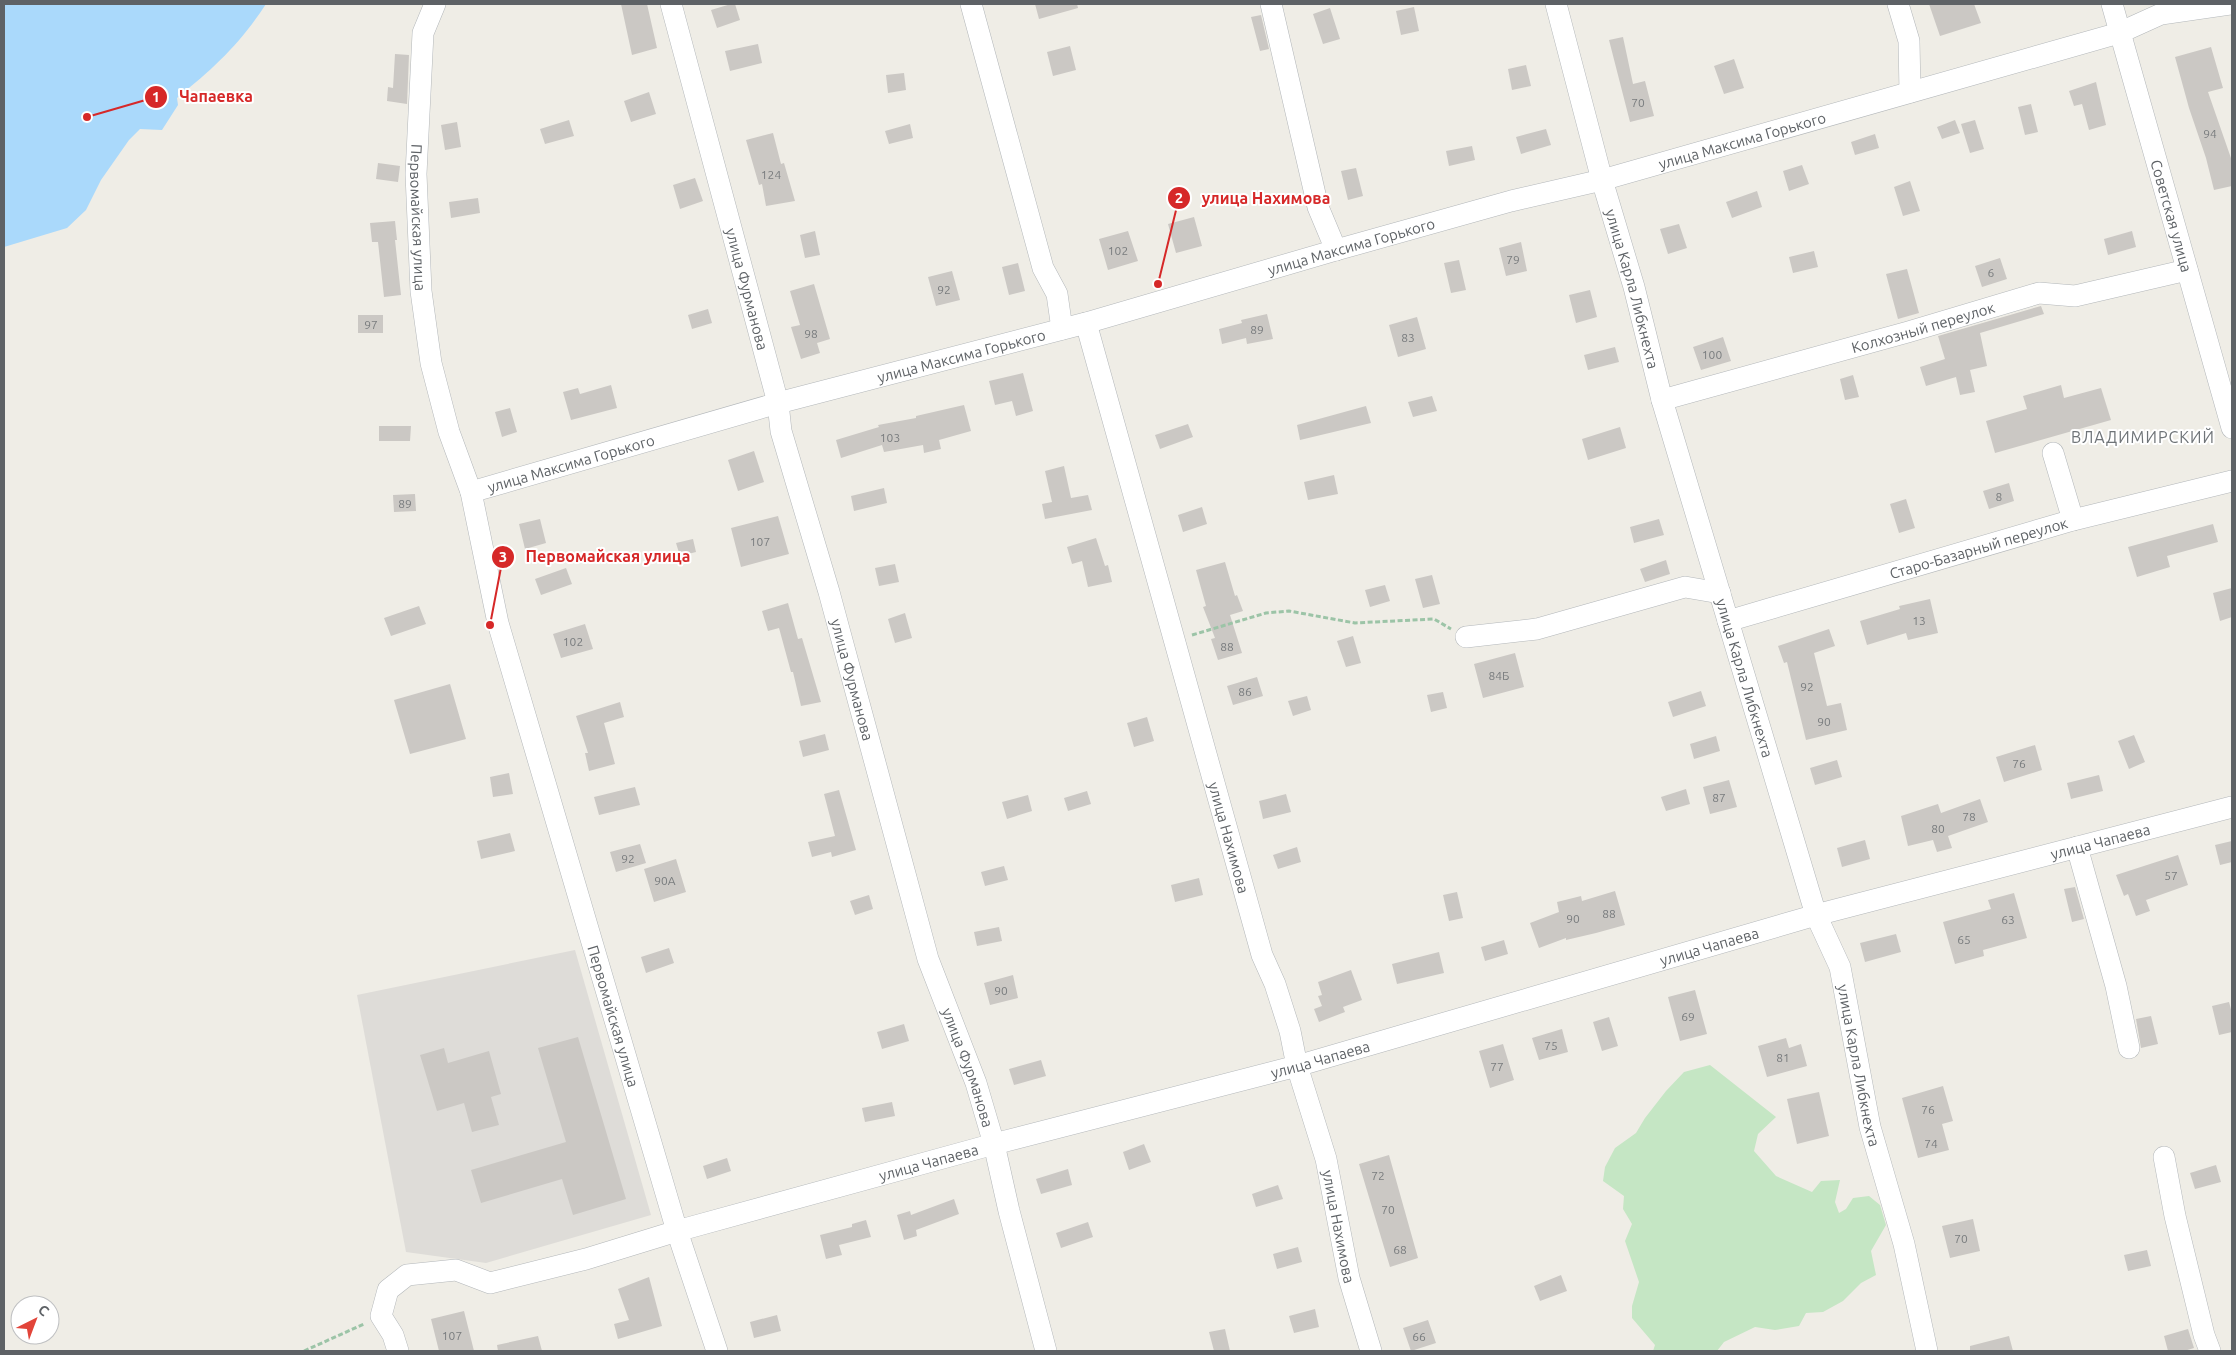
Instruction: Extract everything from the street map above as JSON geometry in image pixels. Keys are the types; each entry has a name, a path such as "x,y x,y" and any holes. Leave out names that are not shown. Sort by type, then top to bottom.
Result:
{"street":[{"name":"Первомайская улица","path":"435,4 423,34 416,174 421,291 431,363 449,432 471,492 498,623 677,1231 717,1351"},
{"name":"улица Фурманова","path":"671,4 778,403 780,431 831,602 928,959 976,1083 994,1144 1013,1228 1046,1351"},
{"path":"971,4 1043,268 1056,294 1062,329"},
{"path":"1271,4 1318,207 1336,250"},
{"name":"улица Карла Либкнехта","path":"1556,4 1602,180 1634,287 1662,400 1816,915 1840,967 1870,1127 1904,1244 1928,1351"},
{"path":"1898,4 1909,41 1910,92"},
{"name":"Советская улица","path":"2112,4 2232,428"},
{"name":"улица Максима Горького","path":"471,492 778,403 1062,329 1512,201 1602,180 2119,33 2161,14 2230,4"},
{"name":"Колхозный переулок","path":"1662,400 1899,335 2039,293 2075,296 2187,270"},
{"name":"улица Нахимова","path":"1086,322 1262,955 1275,984 1290,1031 1297,1066 1326,1159 1349,1278 1371,1351"},
{"path":"2053,453 2073,520"},
{"name":"Старо-Базарный переулок","path":"1728,621 2073,520 2232,481"},
{"path":"1466,637 1537,629 1685,587 1720,593"},
{"name":"улица Чапаева","path":"380,1316 388,1290 407,1275 456,1270 490,1283 586,1259 677,1231 994,1144 1297,1066 1816,915 2232,807"},
{"path":"2077,847 2116,986 2129,1048"},
{"path":"2164,1157 2175,1216 2204,1335 2210,1351"},
{"path":"380,1316 394,1334 398,1351"}],"path":[{"path":"1175,641 1266,613 1289,611 1355,623 1434,619 1466,637"},
{"path":"304,1351 380,1316"}],"shaded area":[{"path":"575,950 651,1215 486,1263 406,1252 357,995"}],"green space":[{"path":"1710,1065 1776,1117 1758,1134 1754,1151 1776,1176 1812,1192 1821,1181 1840,1180 1835,1202 1839,1213 1846,1209 1853,1198 1869,1196 1880,1205 1886,1225 1871,1251 1876,1275 1861,1283 1843,1301 1823,1312 1806,1313 1799,1326 1775,1330 1755,1327 1724,1342 1717,1351 1653,1351 1655,1345 1632,1318 1632,1306 1639,1282 1625,1241 1632,1224 1623,1209 1624,1196 1603,1181 1605,1167 1615,1148 1636,1133 1666,1091 1684,1072"}],"water":[{"path":"4,4 266,4 246,32 226,55 177,98 178,105 162,130 140,129 129,140 101,180 86,210 67,228 4,247"}],"building":[{"path":"621,4 647,4 657,48 632,55"},
{"path":"735,4 740,20 717,28 711,10"},
{"path":"1035,4 1077,4 1078,8 1039,19"},
{"path":"1929,4 1974,4 1981,23 1940,36"},
{"path":"1414,7 1419,31 1401,35 1396,11"},
{"path":"1330,8 1340,39 1323,44 1313,14"},
{"path":"1261,15 1269,49 1260,51 1251,17"},
{"path":"1623,37 1633,84 1645,81 1654,116 1630,122 1609,40"},
{"path":"758,44 762,63 730,71 725,51"},
{"path":"1070,46 1076,70 1053,76 1047,52"},
{"path":"2211,47 2223,88 2208,92 2232,161 2232,186 2214,190 2175,57"},
{"path":"395,54 409,55 407,104 387,101 388,87 393,88"},
{"path":"1734,59 1744,88 1724,94 1714,66"},
{"path":"1526,65 1531,86 1512,90 1508,69"},
{"path":"904,73 906,90 888,93 886,75"},
{"path":"2096,82 2106,125 2089,130 2082,104 2074,106 2069,91"},
{"path":"649,92 656,114 631,122 624,101"},
{"path":"2031,104 2038,132 2025,135 2018,107"},
{"path":"569,120 574,136 545,144 540,129"},
{"path":"1955,120 1960,133 1942,139 1937,127"},
{"path":"1975,120 1984,149 1970,153 1961,124"},
{"path":"457,122 461,147 445,150 441,125"},
{"path":"910,124 913,138 889,144 885,131"},
{"path":"1546,129 1551,145 1521,154 1516,137"},
{"path":"773,133 781,164 784,163 795,201 766,206 762,184 759,185 746,140"},
{"path":"1875,134 1879,148 1855,155 1851,142"},
{"path":"1472,146 1475,160 1449,166 1446,151"},
{"path":"378,163 400,166 398,182 376,179"},
{"path":"1802,165 1809,184 1789,191 1783,171"},
{"path":"1356,168 1363,196 1348,200 1341,171"},
{"path":"695,178 703,201 680,209 673,185"},
{"path":"1910,181 1920,211 1903,216 1894,187"},
{"path":"1757,191 1762,207 1732,218 1726,202"},
{"path":"478,198 480,213 451,218 449,202"},
{"path":"1194,217 1202,246 1176,253 1168,224"},
{"path":"395,221 397,240 395,240 401,295 384,297 378,242 372,242 370,223"},
{"path":"1679,224 1687,248 1668,254 1660,229"},
{"path":"815,231 820,255 805,258 800,235"},
{"path":"1128,231 1138,261 1108,270 1099,239"},
{"path":"2132,231 2136,247 2108,255 2104,239"},
{"path":"1521,242 1527,271 1506,276 1499,248"},
{"path":"1814,251 1818,267 1793,273 1789,257"},
{"path":"2000,258 2007,279 1982,287 1975,266"},
{"path":"1459,260 1466,290 1451,293 1444,263"},
{"path":"1018,263 1025,291 1009,295 1002,267"},
{"path":"1907,269 1919,313 1898,319 1886,274"},
{"path":"952,271 960,300 936,306 928,277"},
{"path":"814,284 830,339 817,343 820,353 801,359 791,327 800,325 790,291"},
{"path":"1590,290 1597,317 1576,323 1569,295"},
{"path":"2041,306 2044,314 1980,333 1987,366 1970,370 1975,392 1960,395 1956,377 1926,386 1920,367 1945,359 1938,336"},
{"path":"708,309 712,323 692,329 688,315"},
{"path":"1267,314 1273,339 1247,344 1246,338 1222,344 1219,329 1242,323 1241,320"},
{"path":"358,315 383,315 383,333 358,333"},
{"path":"1417,317 1426,349 1398,357 1389,325"},
{"path":"1723,337 1731,361 1701,370 1693,347"},
{"path":"1615,347 1619,362 1588,370 1584,355"},
{"path":"1023,373 1033,411 1016,416 1012,401 995,405 989,381"},
{"path":"1853,375 1859,397 1845,400 1840,379"},
{"path":"611,385 617,408 571,420 563,392 578,388 580,394"},
{"path":"2061,385 2064,398 2101,388 2111,420 1995,453 1986,421 2027,409 2023,396"},
{"path":"1432,396 1437,411 1413,417 1408,402"},
{"path":"964,405 971,431 939,440 941,449 924,453 923,445 884,452 882,445 841,458 836,440 879,427 878,425 916,418 916,416"},
{"path":"1366,406 1371,423 1300,440 1297,425"},
{"path":"510,408 517,432 502,437 495,412"},
{"path":"1188,424 1193,437 1160,449 1155,435"},
{"path":"379,426 411,426 410,441 379,441"},
{"path":"1620,427 1626,448 1588,460 1582,439"},
{"path":"754,451 764,482 738,491 728,460"},
{"path":"1064,466 1071,498 1088,495 1092,510 1045,519 1042,504 1052,502 1045,471"},
{"path":"1334,475 1338,494 1308,500 1304,482"},
{"path":"2009,483 2014,501 1989,509 1983,491"},
{"path":"884,488 887,503 854,511 851,496"},
{"path":"415,494 416,511 394,512 393,495"},
{"path":"1906,499 1915,528 1899,533 1890,504"},
{"path":"1202,507 1207,524 1183,532 1178,515"},
{"path":"778,516 789,554 741,567 731,528"},
{"path":"540,519 546,543 525,549 519,524"},
{"path":"1659,519 1664,535 1634,543 1630,527"},
{"path":"2213,524 2218,542 2167,556 2170,567 2137,577 2128,547"},
{"path":"1096,538 1105,566 1108,565 1112,582 1088,587 1082,561 1072,564 1067,547"},
{"path":"693,539 696,552 680,556 676,543"},
{"path":"1666,560 1670,574 1645,582 1640,569"},
{"path":"1225,562 1235,596 1237,595 1243,611 1230,615 1242,653 1218,660 1211,639 1215,638 1203,607 1206,606 1196,570"},
{"path":"895,564 899,582 879,586 875,568"},
{"path":"566,568 572,584 541,595 535,579"},
{"path":"1432,575 1440,604 1423,608 1415,579"},
{"path":"1385,585 1390,601 1370,607 1365,590"},
{"path":"2232,588 2232,617 2220,621 2213,593"},
{"path":"1930,599 1938,633 1908,640 1906,633 1867,645 1860,621 1900,609 1899,606"},
{"path":"788,603 798,639 802,638 821,702 801,706 793,672 791,672 779,628 768,631 762,611"},
{"path":"419,606 426,624 391,636 384,618"},
{"path":"905,613 912,638 895,643 888,619"},
{"path":"585,624 593,649 561,658 553,634"},
{"path":"1829,629 1835,646 1814,653 1827,706 1841,703 1847,730 1806,740 1787,662 1784,663 1778,646"},
{"path":"1353,636 1361,663 1346,667 1337,641"},
{"path":"1515,653 1524,687 1483,698 1474,664"},
{"path":"1257,677 1263,696 1233,705 1227,686"},
{"path":"450,684 466,739 410,754 394,700"},
{"path":"1701,691 1706,706 1673,717 1668,702"},
{"path":"1443,692 1447,708 1431,712 1427,695"},
{"path":"1307,696 1311,710 1293,716 1288,701"},
{"path":"620,702 624,717 604,723 615,764 589,771 585,753 588,753 576,716"},
{"path":"1147,717 1154,741 1134,747 1127,723"},
{"path":"825,734 829,750 803,757 799,741"},
{"path":"2134,735 2145,762 2129,769 2118,741"},
{"path":"1716,736 1720,751 1694,759 1690,744"},
{"path":"2035,745 2042,770 2004,782 1996,757"},
{"path":"1837,760 1842,777 1815,785 1810,768"},
{"path":"509,773 513,794 493,797 490,777"},
{"path":"2099,775 2103,791 2071,799 2067,783"},
{"path":"1729,780 1737,807 1710,814 1703,787"},
{"path":"635,787 640,805 599,815 594,797"},
{"path":"1686,789 1690,804 1666,811 1661,797"},
{"path":"839,790 856,850 832,857 831,852 812,857 808,842 835,836 824,794"},
{"path":"1087,791 1091,804 1068,811 1064,798"},
{"path":"1286,794 1291,812 1263,819 1259,801"},
{"path":"1028,795 1032,811 1007,819 1002,802"},
{"path":"1980,799 1988,822 1948,836 1952,848 1937,852 1933,840 1908,846 1901,816 1938,804 1941,813"},
{"path":"510,833 515,851 481,859 477,841"},
{"path":"1865,840 1870,859 1842,867 1837,848"},
{"path":"2232,841 2232,862 2220,865 2215,845"},
{"path":"640,844 646,863 616,872 610,852"},
{"path":"1297,847 1301,862 1278,869 1273,855"},
{"path":"2178,855 2188,885 2146,900 2150,911 2136,916 2128,894 2124,896 2116,875"},
{"path":"676,859 686,892 654,902 644,869"},
{"path":"1004,866 1008,880 985,886 981,872"},
{"path":"1199,878 1203,895 1175,902 1171,885"},
{"path":"2075,887 2084,919 2072,922 2064,889"},
{"path":"1615,891 1625,925 1566,940 1566,938 1539,948 1530,923 1559,912 1557,902 1581,896 1582,901"},
{"path":"1457,892 1463,918 1449,921 1443,895"},
{"path":"2014,893 2027,938 1983,950 1984,956 1955,964 1943,922 1991,909 1988,900"},
{"path":"869,895 873,909 855,915 850,901"},
{"path":"999,927 1002,941 977,946 974,932"},
{"path":"1896,934 1901,952 1865,962 1860,943"},
{"path":"1504,940 1508,954 1485,961 1481,947"},
{"path":"669,948 674,963 646,973 641,957"},
{"path":"1439,952 1444,973 1397,984 1392,964"},
{"path":"1351,970 1362,1000 1343,1007 1345,1012 1319,1022 1314,1009 1322,1006 1318,996 1322,995 1318,982"},
{"path":"1013,975 1018,998 990,1005 984,983"},
{"path":"1695,990 1707,1034 1680,1041 1668,997"},
{"path":"2229,1002 2232,1013 2232,1032 2219,1035 2212,1006"},
{"path":"2151,1016 2158,1044 2141,1048 2136,1019"},
{"path":"1609,1017 1618,1046 1602,1051 1593,1022"},
{"path":"904,1024 909,1041 882,1049 877,1032"},
{"path":"1562,1029 1568,1052 1539,1060 1532,1038"},
{"path":"578,1037 626,1199 573,1215 562,1179 481,1203 471,1170 566,1142 538,1048"},
{"path":"1786,1038 1789,1048 1801,1044 1807,1066 1767,1077 1758,1046"},
{"path":"1503,1044 1514,1080 1490,1088 1479,1051"},
{"path":"444,1048 448,1063 489,1051 501,1094 491,1097 499,1125 472,1132 464,1103 437,1111 420,1055"},
{"path":"1041,1060 1046,1076 1014,1085 1009,1069"},
{"path":"1943,1086 1953,1121 1942,1124 1949,1150 1918,1158 1902,1098"},
{"path":"1819,1092 1829,1136 1797,1144 1787,1099"},
{"path":"892,1102 895,1116 865,1122 862,1108"},
{"path":"1144,1144 1151,1162 1129,1170 1123,1152"},
{"path":"1389,1155 1418,1258 1390,1267 1359,1164"},
{"path":"727,1158 731,1171 707,1179 703,1166"},
{"path":"2216,1165 2221,1182 2195,1189 2190,1173"},
{"path":"1068,1169 1072,1185 1041,1194 1036,1179"},
{"path":"1278,1185 1283,1199 1256,1207 1252,1194"},
{"path":"954,1199 959,1214 916,1230 917,1236 904,1240 897,1215 910,1211 911,1215"},
{"path":"1973,1219 1980,1251 1950,1258 1942,1226"},
{"path":"866,1220 871,1237 839,1245 842,1255 826,1259 820,1235 852,1227 852,1224"},
{"path":"1088,1222 1093,1237 1061,1248 1056,1233"},
{"path":"1298,1247 1302,1262 1277,1269 1273,1254"},
{"path":"2147,1250 2151,1266 2128,1271 2124,1255"},
{"path":"1561,1275 1567,1291 1540,1301 1534,1286"},
{"path":"649,1277 662,1326 618,1339 614,1324 629,1320 618,1289"},
{"path":"1315,1309 1319,1327 1294,1333 1289,1316"},
{"path":"464,1311 474,1351 439,1351 431,1319"},
{"path":"777,1315 781,1331 754,1338 750,1322"},
{"path":"1428,1320 1436,1343 1411,1351 1403,1328"},
{"path":"1225,1329 1230,1351 1214,1351 1209,1332"},
{"path":"2188,1329 2194,1348 2184,1351 2168,1351 2164,1336"},
{"path":"538,1336 542,1351 498,1351 497,1345"},
{"path":"2009,1336 2013,1351 1970,1351 1970,1346"}],"place":[{"name":"Чапаевка","path":"87,117"},
{"name":"улица Нахимова","path":"1158,284"},
{"name":"Первомайская улица","path":"490,625"}],"district":[{"name":"ВЛАДИМИРСКИЙ","path":"2143,437"}]}
